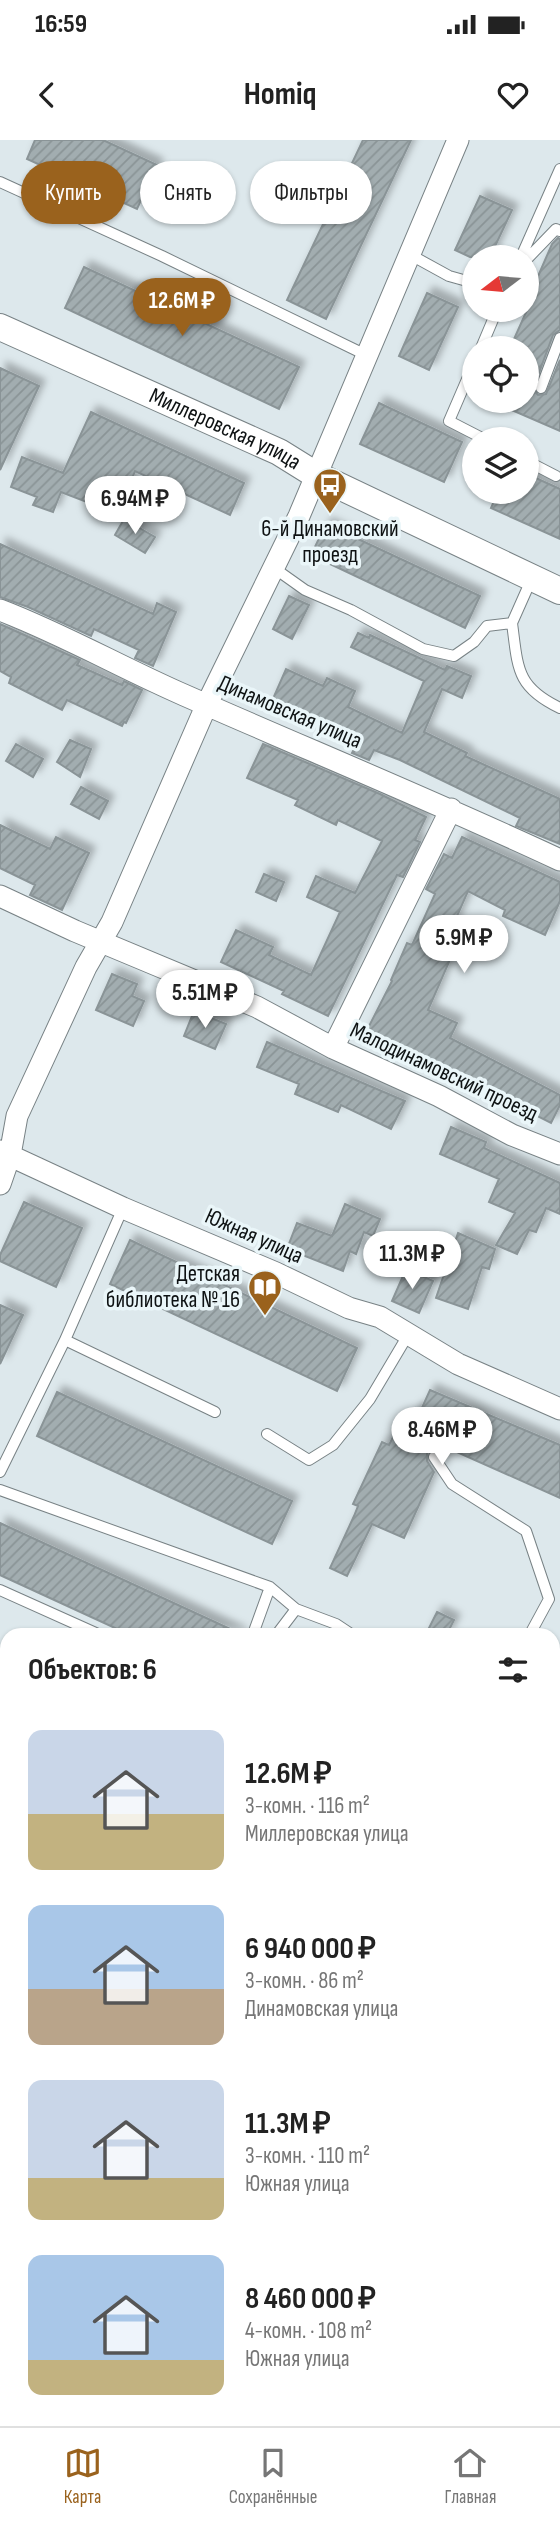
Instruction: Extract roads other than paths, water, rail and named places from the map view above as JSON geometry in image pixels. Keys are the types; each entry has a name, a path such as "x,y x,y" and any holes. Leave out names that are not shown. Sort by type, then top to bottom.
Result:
{"street":[{"path":"0,1184 5,1153 17,1116 86,967 112,922 207,704 274,568 458,140"},
{"name":"Миллеровская улица","path":"0,327 279,452 316,475 560,591"},
{"name":"Динамовская улица","path":"0,610 46,627 80,647 451,809 560,860"},
{"path":"333,1048 451,809"},
{"name":"Малодинамовский проезд","path":"0,896 257,1007 333,1048 439,1096 512,1135 559,1151"},
{"name":"Южная улица","path":"5,1153 30,1167 123,1208 276,1272 349,1308 380,1317 458,1364 560,1409"}],"lane":[{"path":"525,245 560,169"},
{"path":"0,183 162,256 366,355"},
{"path":"539,246 556,229 560,231"},
{"path":"409,254 449,276 462,280"},
{"path":"541,388 560,338"},
{"path":"462,391 449,421 462,428"},
{"path":"539,467 556,476"},
{"path":"274,568 305,590 351,610 423,649 454,656 474,642 487,626 512,623"},
{"path":"532,578 512,623 523,681 539,698 560,708"},
{"path":"0,1472 65,1340 123,1208"},
{"path":"267,1434 309,1460 333,1445 370,1399 408,1335"},
{"path":"65,1340 215,1412"},
{"path":"434,1457 452,1484 526,1531 549,1599 533,1628"},
{"path":"0,1490 270,1587 296,1609 343,1628"},
{"path":"255,1628 270,1587"},
{"path":"0,1590 85,1628"},
{"path":"282,1628 296,1609"}],"place":[{"name":"6-й Динамовский проезд","path":"330,515"},
{"name":"Детская библиотека № 16","path":"265,1317"}]}
